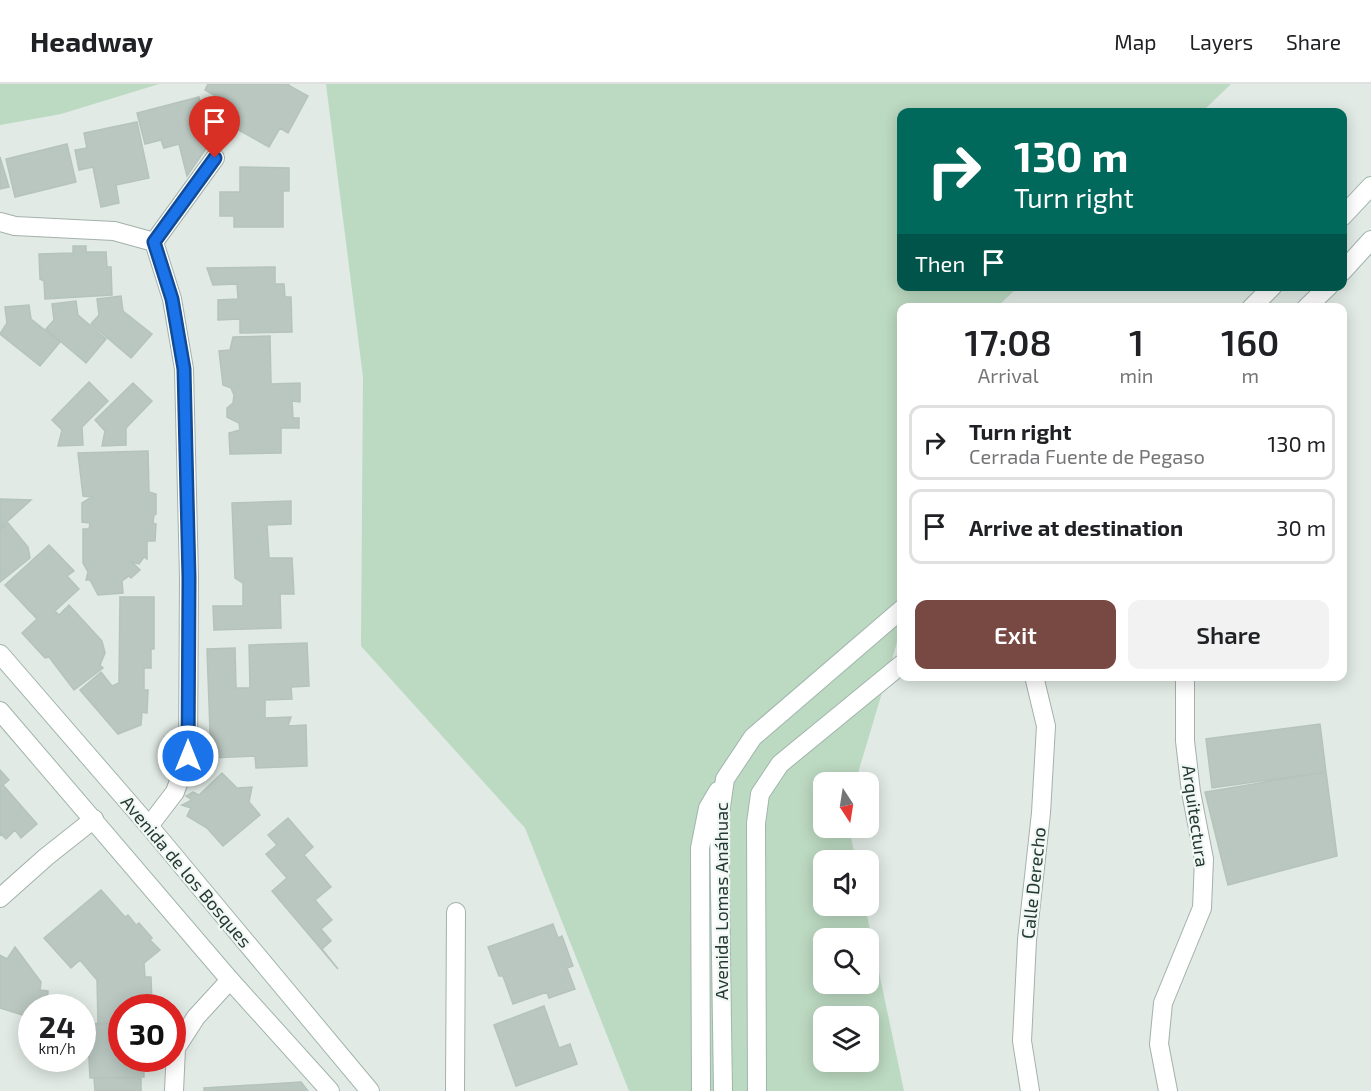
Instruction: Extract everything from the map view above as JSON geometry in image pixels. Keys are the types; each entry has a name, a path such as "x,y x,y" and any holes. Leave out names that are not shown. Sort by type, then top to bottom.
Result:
{"street":[{"path":"154,242 215,158"},
{"path":"1347,212 1371,186"},
{"path":"0,222 15,226 114,231 154,242"},
{"path":"1347,266 1371,240"},
{"path":"149,826 175,792 188,756 189,578 184,369 172,299 154,242"},
{"path":"1256,303 1268,291"},
{"path":"1311,303 1324,291"},
{"name":"Avenida Lomas Anáhuac","path":"723,1091 719,820 725,778 753,737 897,613"},
{"name":"Avenida de los Bosques","path":"0,654 149,826 370,1091"},
{"name":"Avenida Lomas Anáhuac","path":"758,1091 756,823 760,794 780,764 897,668"},
{"name":"Calle Derecho","path":"1030,1091 1022,1041 1027,940 1041,813 1046,726 1035,681"},
{"name":"Arquitectura","path":"1168,1091 1159,1044 1162,1003 1202,908 1204,860 1191,792 1185,741 1185,681"},
{"name":"Avenida de los Bosques","path":"0,711 230,980 330,1091"},
{"path":"701,1091 700,848 708,808 725,778"},
{"path":"0,898 46,856 94,819"},
{"path":"455,1091 456,912"},
{"path":"174,1091 176,1048 196,1017 230,980"}],"green space":[{"path":"0,84 159,84 61,114 0,125"},
{"path":"326,84 1231,84 1206,108 897,108 897,291 1014,291 1001,303 897,303 897,642 858,772 813,772 813,838 851,838 854,850 813,850 813,916 867,916 870,928 813,928 813,994 879,994 879,972 904,1091 629,1091 525,828 361,646 363,377"}],"building":[{"path":"208,84 289,84 308,96 288,133 280,128 269,147 219,119 228,103 205,90"},
{"path":"199,97 210,143 187,176 179,144 164,148 161,140 145,144 137,113"},
{"path":"137,122 149,178 116,185 119,203 101,207 93,167 79,170 75,150 87,148 84,133"},
{"path":"67,144 76,182 15,197 6,159"},
{"path":"0,157 9,187 0,189"},
{"path":"240,167 289,168 289,191 283,191 283,227 234,227 234,216 220,216 220,192 240,192"},
{"path":"73,246 86,246 86,252 106,252 107,267 111,267 112,295 45,299 44,281 40,279 39,254 73,253"},
{"path":"275,267 275,284 284,284 285,297 291,297 292,332 240,333 240,319 218,320 218,300 238,299 237,284 213,285 207,268"},
{"path":"121,296 123,311 152,334 131,358 91,324 99,315 97,299"},
{"path":"76,301 78,315 106,339 86,363 46,329 54,320 52,304"},
{"path":"29,305 31,319 60,342 40,366 0,334 7,323 5,307"},
{"path":"270,336 271,384 300,383 300,402 292,401 293,418 299,418 299,428 281,428 281,453 230,454 229,433 240,430 239,423 227,417 227,408 233,403 234,395 231,388 223,385 219,351 230,350 233,337"},
{"path":"89,382 108,401 82,427 83,445 58,446 62,430 52,420"},
{"path":"133,383 152,401 126,428 126,445 102,446 105,431 95,420"},
{"path":"148,451 149,492 156,494 156,514 153,523 156,524 155,541 147,541 147,559 144,557 139,564 132,562 140,570 131,578 129,576 122,581 123,593 98,595 90,580 86,580 88,572 83,563 83,529 89,529 90,523 82,522 82,503 92,497 83,496 78,453"},
{"path":"0,499 31,500 0,528"},
{"path":"291,501 291,524 267,525 269,558 292,558 294,594 280,594 281,628 214,630 213,606 243,606 243,583 235,578 232,503"},
{"path":"8,523 28,547 30,558 0,582 0,530"},
{"path":"49,545 74,571 67,576 79,589 55,611 59,615 69,605 102,641 105,653 100,665 103,668 74,690 49,657 45,658 22,633 37,619 5,585"},
{"path":"120,597 154,597 154,649 151,649 151,668 144,668 144,690 148,690 147,713 142,712 141,725 118,734 80,690 101,672 112,686 119,683"},
{"path":"307,643 309,686 291,687 292,699 265,700 265,718 291,717 288,726 306,725 307,766 256,768 255,756 211,758 207,649 235,648 236,688 250,688 249,645"},
{"path":"1320,724 1326,772 1212,788 1206,739"},
{"path":"0,770 9,780 3,785 37,824 21,838 15,830 6,839 0,835"},
{"path":"1326,772 1337,856 1228,885 1205,792"},
{"path":"222,773 237,788 252,787 249,802 260,815 223,846 207,828 187,816 191,808 182,805 192,800 186,796 193,792 199,795"},
{"path":"288,818 313,847 304,855 331,887 315,900 332,920 321,929 331,941 322,949 338,969 272,891 287,878 266,854 277,845 268,835"},
{"path":"101,890 125,917 128,915 136,925 139,923 160,950 144,963 145,977 151,977 152,994 108,994 108,1024 98,1024 97,980 80,960 71,968 44,938"},
{"path":"553,924 558,938 562,936 573,966 567,968 575,989 549,998 547,992 513,1004 503,976 499,976 488,947"},
{"path":"15,947 41,982 40,990 48,991 48,994 18,994 18,1014 0,1008 0,955 7,959"},
{"path":"544,1006 559,1048 570,1044 577,1064 516,1086 494,1025"},
{"path":"108,1023 108,1072 144,1072 144,1077 90,1078 90,1072 96,1072 96,1024"},
{"path":"94,1078 141,1078 141,1091 95,1091"},
{"path":"301,1082 308,1091 204,1091 204,1088"}],"route":[{"path":"188,756 189,578 184,369 172,299 154,242 215,158"}]}
